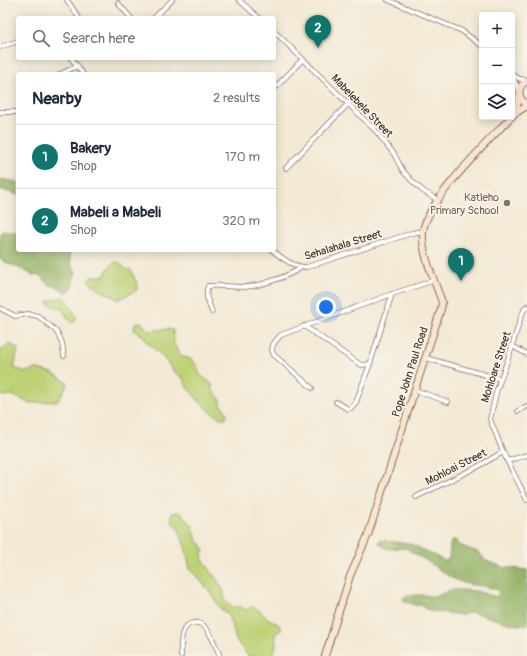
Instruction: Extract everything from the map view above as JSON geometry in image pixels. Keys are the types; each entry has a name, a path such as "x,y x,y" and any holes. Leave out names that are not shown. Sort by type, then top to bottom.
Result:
{"main road":[{"name":"Pope John Paul Road","path":"515,111 522,85 527,81"},
{"path":"519,94 522,101 527,105"},
{"name":"Pope John Paul Road","path":"515,114 527,105"},
{"name":"Pope John Paul Road","path":"325,656 350,576 368,535 438,322 442,302 425,253 423,231 430,213 438,200 456,177 508,120"}],"street":[{"path":"68,0 78,16"},
{"path":"156,16 172,0"},
{"path":"239,0 258,16"},
{"path":"388,0 462,31 479,43"},
{"path":"118,3 129,16"},
{"name":"Mabelebele Street","path":"276,33 302,60 349,103 385,142 394,154 403,171 412,182 438,200"},
{"path":"0,47 16,42"},
{"path":"74,60 82,72"},
{"path":"276,87 302,60"},
{"path":"64,72 78,66"},
{"path":"515,76 527,81"},
{"path":"515,80 518,86 519,94"},
{"path":"286,168 349,103"},
{"path":"0,112 16,112"},
{"name":"Sehalahala Street","path":"275,252 290,263 303,267 412,233 423,231"},
{"path":"212,312 206,290 208,286 218,285 245,287 269,282 294,273 303,267"},
{"path":"312,388 271,351 272,347 281,335 392,294 435,280"},
{"path":"336,402 348,409 356,402 370,364 392,294"},
{"name":"Mohloare Street","path":"527,306 520,318 509,356 500,379 490,419 507,461 527,500"},
{"path":"0,308 15,316 28,314 38,316 55,330 59,336 62,343 64,356"},
{"path":"304,326 361,365 370,364"},
{"path":"512,346 527,354"},
{"path":"426,358 500,379"},
{"path":"415,390 448,402"},
{"path":"518,411 527,406"},
{"name":"Mohloai Street","path":"416,497 478,467 503,452"},
{"path":"507,461 527,456"},
{"path":"181,656 181,638 184,630 188,625 199,623 205,628 220,656"}],"green space":[{"path":"0,179 16,182 16,194 0,189"},
{"path":"2,231 16,233 16,252 69,252 71,264 76,273 73,279 73,287 67,293 48,284 40,276 32,275 0,259 0,233"},
{"path":"115,262 118,262 125,269 131,270 138,286 136,291 119,300 99,289 88,280 93,276 104,276 109,267"},
{"path":"64,297 77,319 73,323 69,320 62,309 48,304 48,301"},
{"path":"141,322 148,331 173,330 174,344 180,356 190,359 196,364 200,375 212,384 213,391 219,397 221,404 227,413 226,418 221,418 215,415 202,404 188,389 183,378 175,373 162,356 147,342 144,336 134,330 135,323"},
{"path":"9,343 18,349 14,368 26,372 37,369 52,373 68,383 58,401 29,403 12,395 0,395 0,351"},
{"path":"178,512 183,514 192,526 197,541 204,549 202,558 220,585 225,600 233,607 241,607 246,610 252,607 257,609 268,619 278,624 282,629 275,634 276,646 272,656 248,656 236,640 228,615 221,609 208,589 190,569 186,550 178,528 171,520 172,513"},
{"path":"380,540 411,544 445,561 449,558 452,540 456,540 461,546 478,552 486,561 503,567 527,570 527,626 511,624 472,612 462,615 430,611 421,605 415,605 404,601 403,598 409,595 425,595 435,597 450,590 476,591 496,597 500,592 496,589 459,581 406,548 387,549 379,543"}],"place":[{"name":"Mabeli a Mabeli","path":"318,48"},
{"name":"Katleho Primary School","path":"507,203"},
{"name":"Bakery","path":"461,281"}]}
